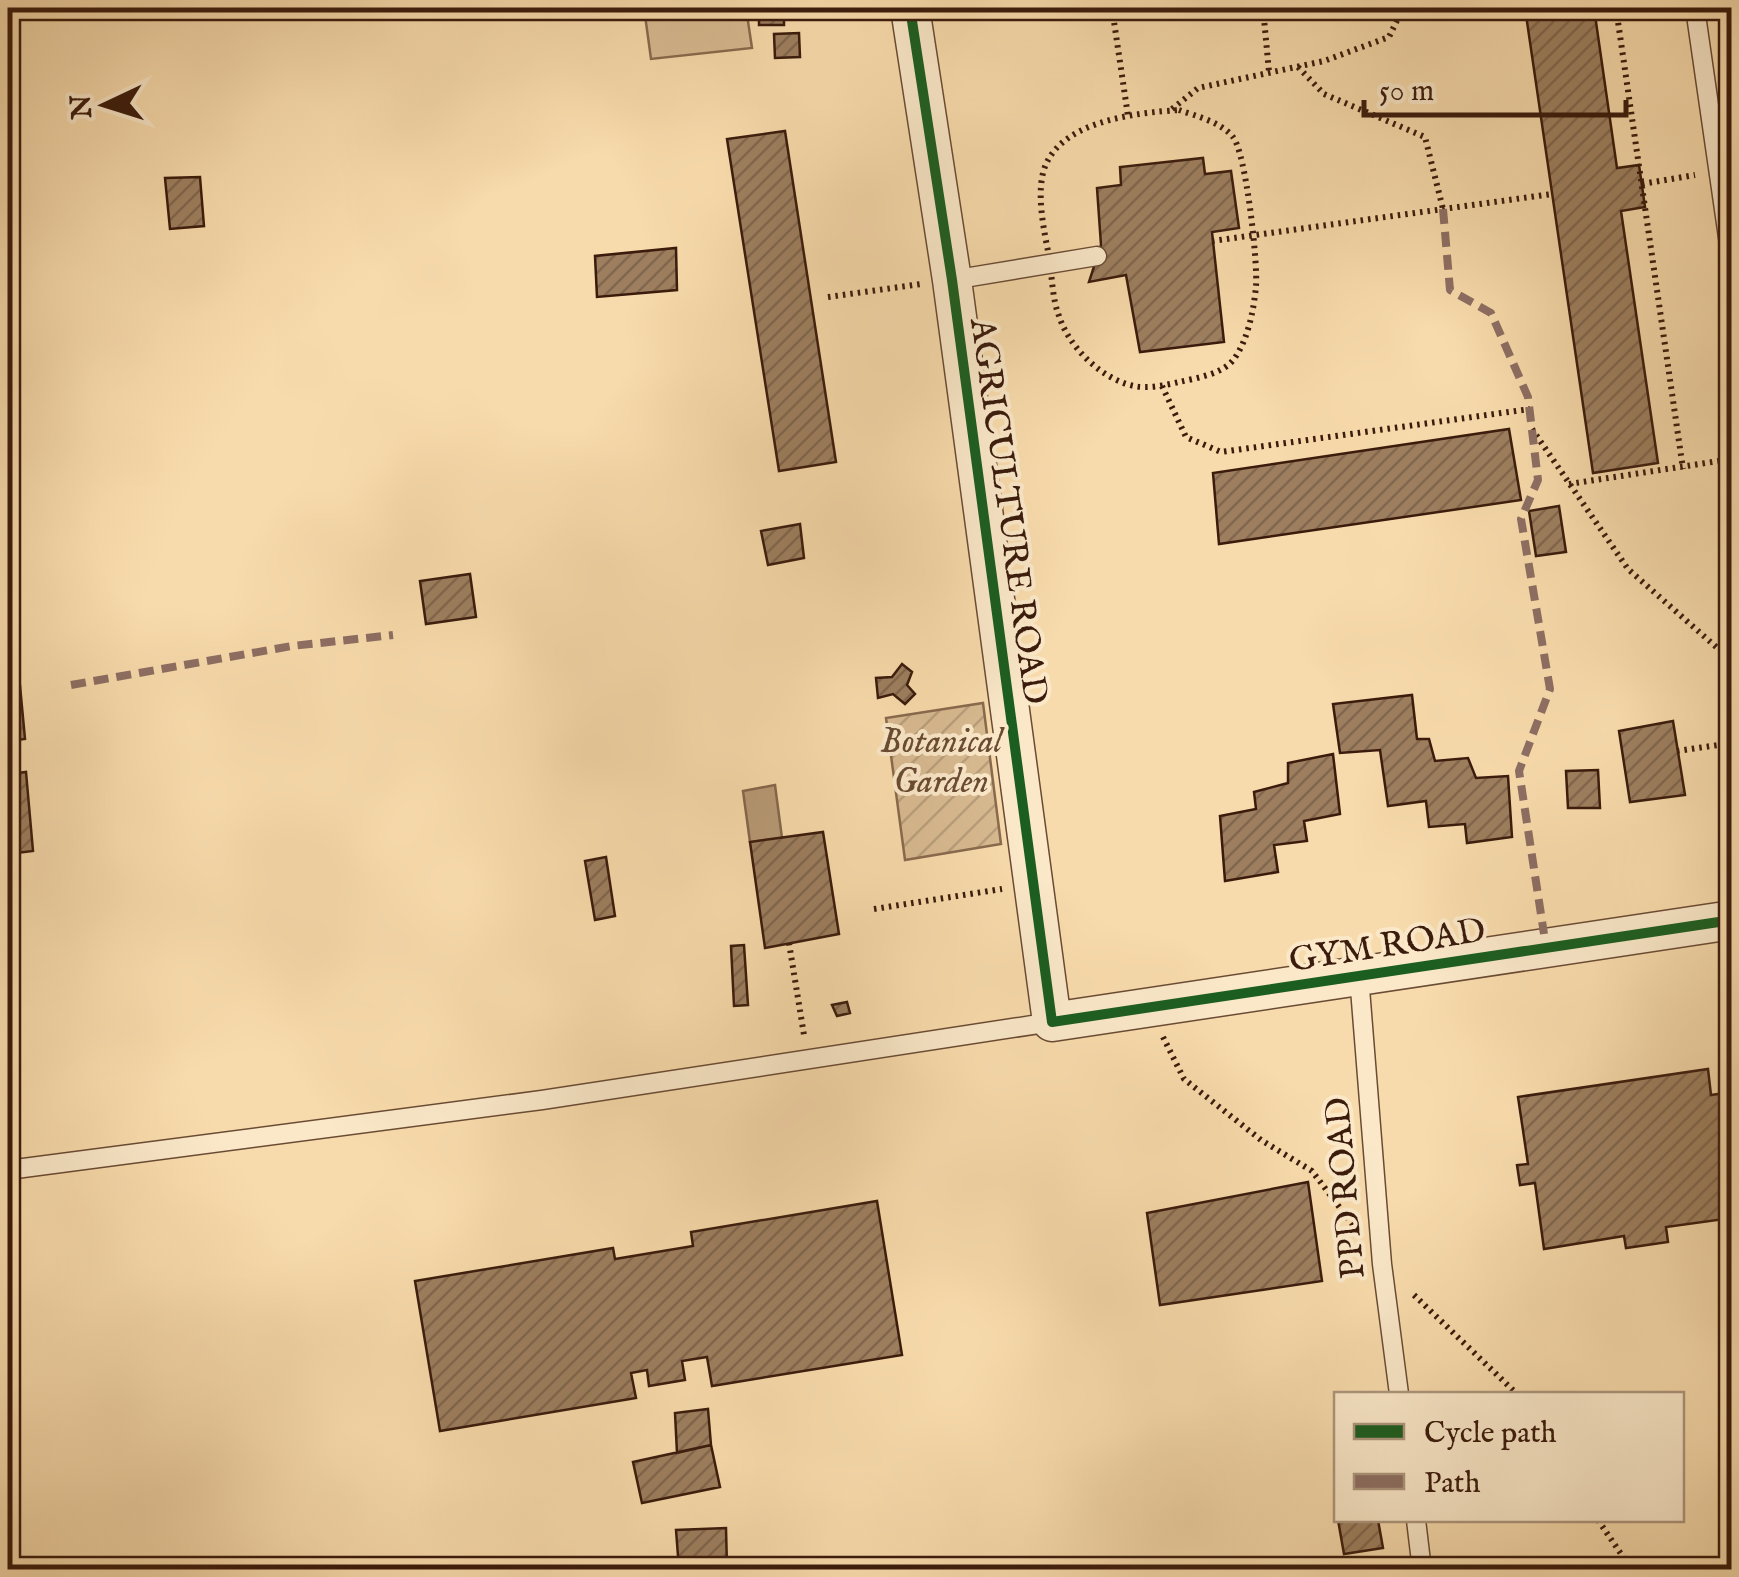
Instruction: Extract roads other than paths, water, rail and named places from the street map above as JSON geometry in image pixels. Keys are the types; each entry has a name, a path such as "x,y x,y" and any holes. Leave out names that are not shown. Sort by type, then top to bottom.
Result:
{"street":[{"name":"AGRICULTURE ROAD","path":"910,8 952,280 1052,1022"},
{"name":"GYM ROAD","path":"1052,1022 1732,920"}],"lane":[{"path":"1695,8 1732,264"},
{"path":"952,280 1097,256"},
{"name":"PPD ROAD","path":"1359,976 1382,1264 1400,1392"},
{"name":"GYM ROAD","path":"8,1170 810,1061 1052,1022"},
{"path":"1416,1522 1422,1570"}],"park label":[{"name":"Botanical Garden","path":"941,760"}]}
